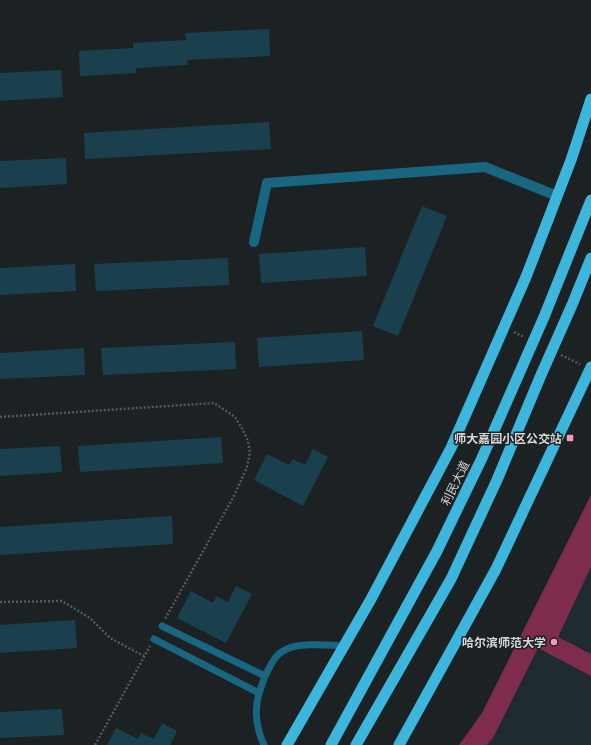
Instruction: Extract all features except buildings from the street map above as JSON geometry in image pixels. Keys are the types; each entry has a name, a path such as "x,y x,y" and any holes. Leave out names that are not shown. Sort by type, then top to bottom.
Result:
{"highway":[{"path":"286,745 371,599 451,448 523,284 557,196 591,99"},
{"name":"利民大道","path":"331,745 437,551 482,458 544,317 591,200"},
{"path":"356,745 451,579 497,480 591,258"},
{"path":"399,745 496,570 591,367"}],"street":[{"path":"254,242 267,183 485,167 557,196"}],"lane":[{"path":"162,626 265,676"},
{"path":"154,639 259,693"},
{"path":"264,745 258,732 255,712 259,693 265,676 276,657 283,651 292,647 325,645 344,646"}],"path":[{"path":"0,417 214,403 234,417 248,441 250,453 248,468 162,626"},
{"path":"0,602 62,601 90,618 110,638 144,656"},
{"path":"95,745 154,639"}],"shaded area":[{"name":"哈尔滨师范大学","path":"591,495 591,745 459,745 482,713"},
{"path":"591,495 591,567 558,637 591,654 591,676 538,648 493,738 487,745 459,745 482,713"}],"place":[{"name":"师大嘉园小区公交站","path":"570,438"},
{"name":"哈尔滨师范大学","path":"554,642"}]}
